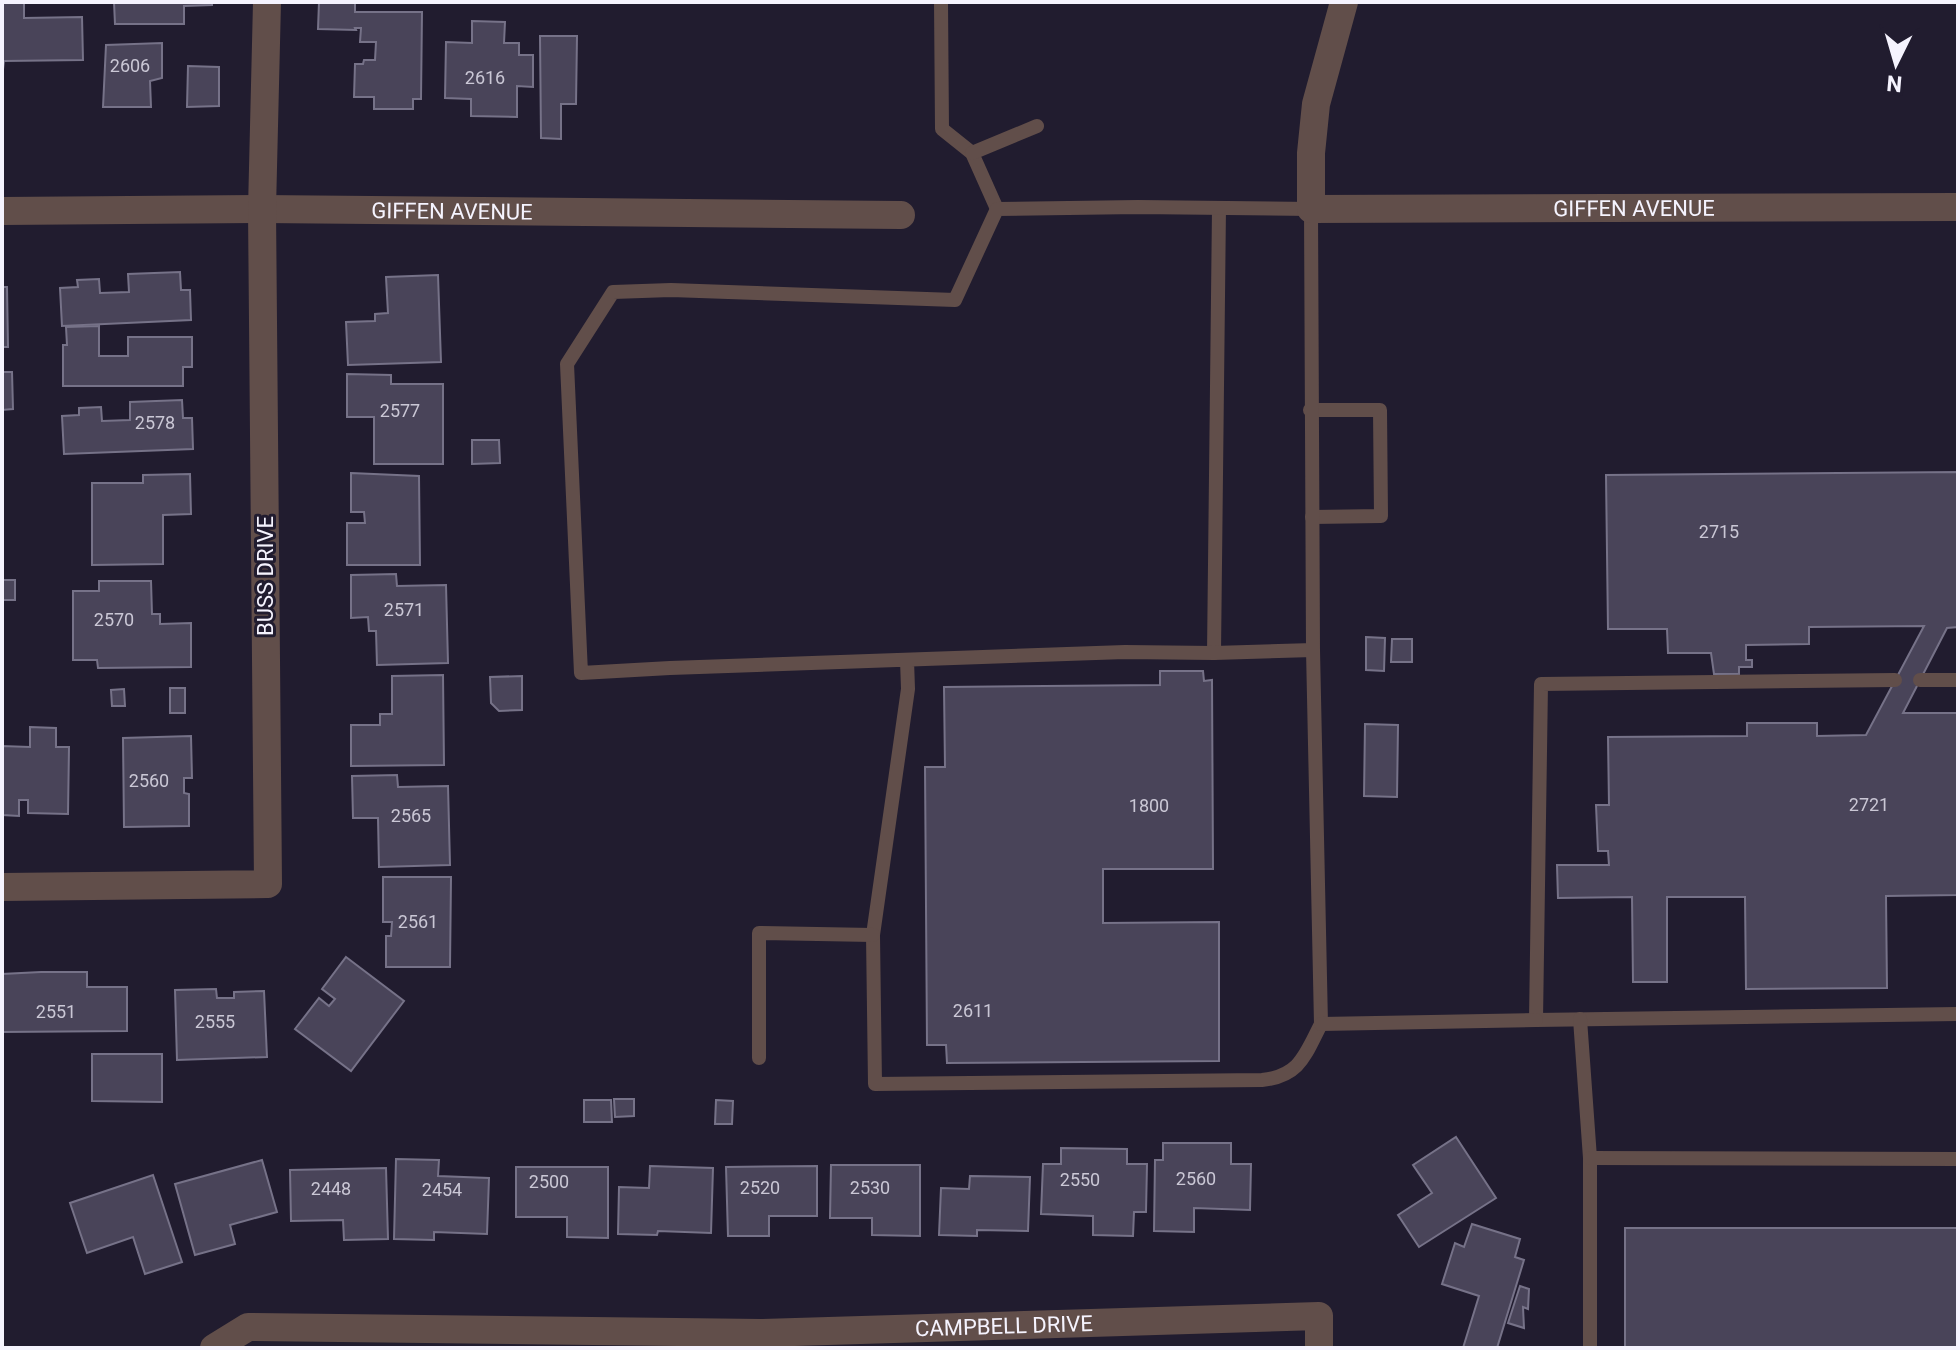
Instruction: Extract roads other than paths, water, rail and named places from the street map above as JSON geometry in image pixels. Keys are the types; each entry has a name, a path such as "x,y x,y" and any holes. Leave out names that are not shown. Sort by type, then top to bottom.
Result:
{"street":[{"name":"BUSS DRIVE","path":"2,887 268,884 262,209 267,2"},
{"path":"1311,209 1311,153 1316,104 1344,2"},
{"name":"GIFFEN AVENUE","path":"1311,209 1958,207"},
{"name":"GIFFEN AVENUE","path":"2,211 262,209 901,215"},
{"name":"CAMPBELL DRIVE","path":"214,1348 251,1338 761,1340 1319,1316 1319,1348"}],"lane":[{"path":"941,2 942,129 972,153 997,209 955,300 671,290 613,292 567,364 581,673 1125,652 1313,650"},
{"path":"972,153 1037,126"},
{"path":"1214,653 1219,208"},
{"path":"907,660 908,689 873,935 875,1084 1279,1078 1298,1066 1321,1024 1310,410 1311,209 997,209"},
{"path":"1310,410 1380,410 1381,516 1312,517"},
{"path":"1536,1020 1541,684 1895,680"},
{"path":"1920,680 1958,680"},
{"path":"759,1058 759,933 873,935"},
{"path":"1321,1024 1958,1014"},
{"path":"1580,1019 1590,1158 1590,1348"},
{"path":"1590,1158 1958,1159"}]}
